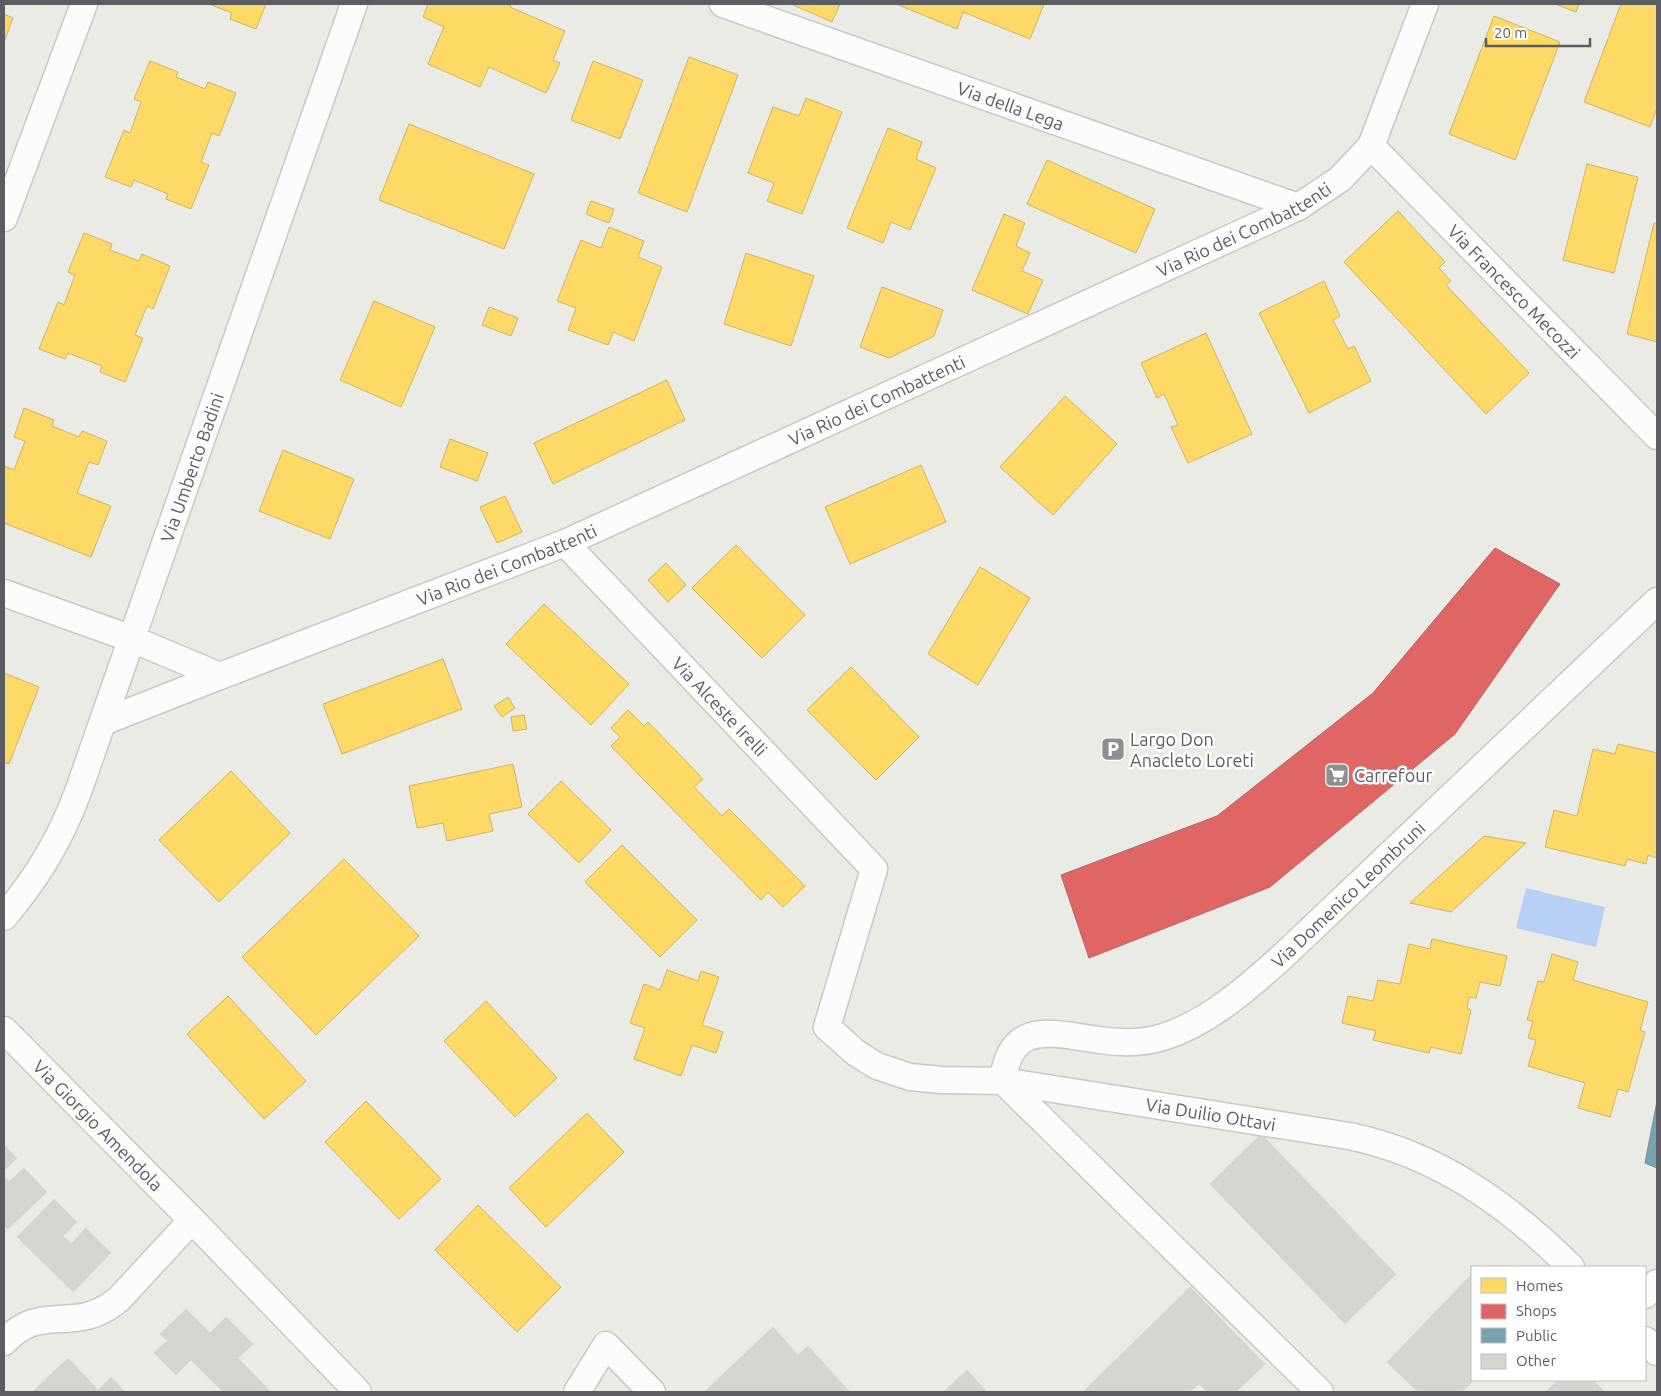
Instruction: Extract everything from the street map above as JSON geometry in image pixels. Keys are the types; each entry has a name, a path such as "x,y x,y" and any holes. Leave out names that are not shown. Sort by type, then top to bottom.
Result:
{"street":[{"path":"4,218 84,4"},
{"name":"Via Umberto Badini","path":"4,917 36,876 56,844 78,792 354,4"},
{"name":"Via della Lega","path":"723,4 1298,207"},
{"name":"Via Rio dei Combattenti","path":"103,722 565,543 1298,207 1340,179 1363,157 1371,146 1424,4"},
{"name":"Via Francesco Mecozzi","path":"1371,146 1657,436"},
{"name":"Via Alceste Irelli","path":"565,543 874,869 827,1026"},
{"path":"4,593 132,639 220,676"},
{"name":"Via Domenico Leombruni","path":"1003,1081 1007,1060 1014,1049 1022,1041 1032,1036 1044,1033 1114,1042 1145,1041 1160,1038 1186,1028 1226,1002 1281,958 1657,601"},
{"name":"Via Duilio Ottavi","path":"827,1026 856,1053 877,1066 892,1072 929,1079 1003,1081 1349,1136 1385,1145 1429,1162 1473,1187 1528,1226 1570,1266"},
{"name":"Via Giorgio Amendola","path":"4,1030 192,1220 358,1392"},
{"path":"1003,1081 1320,1392"},
{"path":"4,1342 28,1324 44,1320 86,1317 109,1307 119,1299 192,1220"},
{"path":"1646,1294 1657,1283"},
{"path":"1646,1341 1657,1352"},
{"path":"577,1392 606,1345 652,1392"}],"water":[{"path":"1526,888 1605,907 1596,947 1516,928"}],"building: Homes":[{"path":"209,4 266,4 256,29 230,19 232,13"},
{"path":"428,4 511,4 510,7 565,31 553,60 560,63 546,93 489,67 480,87 428,64 444,27 423,17"},
{"path":"791,4 840,4 832,22"},
{"path":"896,4 1044,4 1030,39 963,12 957,29"},
{"path":"1555,4 1579,4 1576,12"},
{"path":"1621,4 1657,4 1657,108 1650,127 1584,102"},
{"path":"4,14 13,18 4,42"},
{"path":"1494,16 1560,42 1515,160 1449,134"},
{"path":"689,57 738,75 687,212 638,193"},
{"path":"150,61 178,72 176,77 205,89 208,82 236,93 219,136 212,133 201,162 209,165 191,209 166,199 168,194 134,180 131,187 105,177 124,130 130,133 141,102 134,99"},
{"path":"593,61 643,80 620,139 571,120"},
{"path":"806,98 842,112 802,214 767,201 774,183 748,173 773,107 799,116"},
{"path":"409,124 534,174 504,249 379,200"},
{"path":"888,128 922,142 916,159 936,168 910,230 891,222 883,243 847,228"},
{"path":"1047,160 1155,209 1136,253 1027,204"},
{"path":"1587,164 1638,177 1614,273 1563,260"},
{"path":"591,201 614,209 609,223 586,214"},
{"path":"1398,211 1445,262 1439,268 1451,281 1446,285 1529,373 1486,414 1344,262"},
{"path":"1004,214 1025,223 1016,246 1030,253 1022,271 1043,280 1028,314 972,290"},
{"path":"1654,223 1657,223 1657,342 1627,334"},
{"path":"609,227 644,241 638,257 662,267 634,341 613,332 608,345 568,330 576,308 557,301 581,240 601,248"},
{"path":"84,233 112,244 110,250 139,261 142,254 170,266 153,309 147,306 135,335 143,338 125,382 100,372 102,366 68,353 65,359 39,349 58,302 64,305 75,275 68,272"},
{"path":"746,253 814,276 791,346 724,324"},
{"path":"1324,281 1340,316 1333,320 1348,349 1354,346 1371,381 1309,413 1259,313"},
{"path":"882,287 943,310 934,336 889,358 860,347"},
{"path":"374,301 435,327 401,407 340,380"},
{"path":"489,307 518,318 511,336 482,325"},
{"path":"1206,333 1252,434 1188,463 1171,427 1178,425 1164,394 1157,398 1141,363"},
{"path":"667,380 685,420 553,484 534,443"},
{"path":"1065,396 1117,444 1053,515 1000,467"},
{"path":"24,408 54,420 52,426 79,437 82,431 107,441 98,465 89,462 77,493 111,506 91,557 4,523 4,466 14,470 25,441 14,437"},
{"path":"450,439 488,453 477,481 440,467"},
{"path":"283,450 354,479 330,539 259,511"},
{"path":"921,465 946,522 850,564 825,507"},
{"path":"505,496 522,532 497,543 480,507"},
{"path":"736,545 805,615 762,658 692,588"},
{"path":"666,563 686,585 668,602 648,580"},
{"path":"980,567 1030,598 978,685 928,654"},
{"path":"544,604 629,684 591,725 506,644"},
{"path":"443,659 462,709 342,754 323,704"},
{"path":"851,667 919,737 876,780 807,710"},
{"path":"4,673 39,687 9,764 4,762"},
{"path":"508,697 515,708 502,717 494,706"},
{"path":"628,710 644,726 648,722 703,779 694,787 722,816 729,809 805,886 783,907 768,892 761,900 611,746 620,737 611,728"},
{"path":"524,715 527,729 513,731 511,717"},
{"path":"1618,744 1657,753 1657,858 1648,855 1646,864 1627,859 1625,866 1545,847 1554,810 1577,816 1593,749 1615,754"},
{"path":"513,764 522,807 489,814 493,831 447,841 443,823 417,828 409,786"},
{"path":"231,771 290,833 219,902 159,840"},
{"path":"561,781 611,830 579,863 528,814"},
{"path":"1484,836 1526,843 1451,912 1410,903"},
{"path":"622,845 697,920 660,957 585,882"},
{"path":"344,859 419,936 316,1035 242,957"},
{"path":"1432,939 1507,956 1500,986 1480,982 1476,998 1469,997 1467,1008 1471,1010 1461,1054 1431,1047 1429,1053 1373,1040 1376,1031 1342,1023 1348,996 1373,1001 1378,980 1400,984 1409,944 1430,949"},
{"path":"1552,954 1578,962 1573,980 1648,1002 1640,1030 1645,1032 1628,1092 1618,1089 1610,1117 1578,1108 1585,1083 1528,1066 1536,1040 1528,1038 1533,1021 1527,1020 1538,981 1544,982"},
{"path":"667,970 698,981 701,971 719,977 702,1025 723,1032 716,1053 692,1045 681,1076 634,1059 645,1028 630,1023 644,984 660,990"},
{"path":"228,996 306,1081 264,1119 187,1034"},
{"path":"486,1001 557,1078 515,1117 444,1041"},
{"path":"366,1101 441,1179 399,1219 325,1142"},
{"path":"587,1113 624,1152 546,1227 509,1188"},
{"path":"478,1205 561,1287 517,1332 435,1250"}],"building: Shops":[{"name":"Carrefour","path":"1495,548 1560,584 1455,734 1270,887 1089,958 1061,875 1217,816 1373,693"}],"building: Public":[{"path":"1657,1101 1657,1168 1645,1163"}],"building: Other":[{"path":"1261,1134 1396,1274 1345,1324 1210,1184"},
{"path":"4,1145 17,1158 4,1171"},
{"path":"24,1168 47,1192 8,1229 4,1225 4,1176 9,1182"},
{"path":"54,1199 77,1222 63,1236 71,1244 86,1228 111,1253 73,1292 17,1237"},
{"path":"1471,1275 1471,1381 1473,1381 1462,1392 1418,1392 1387,1362"},
{"path":"1190,1287 1265,1364 1236,1392 1207,1392 1199,1384 1190,1392 1083,1392"},
{"path":"186,1309 210,1333 226,1317 253,1344 238,1358 271,1392 223,1392 191,1360 176,1375 154,1353 167,1341 160,1334"},
{"path":"773,1327 798,1355 808,1346 850,1392 704,1392"},
{"path":"68,1358 98,1390 111,1377 125,1392 32,1392"},
{"path":"967,1370 987,1392 943,1392"},
{"path":"1557,1381 1594,1381 1605,1392 1546,1392"}],"place":[{"name":"Largo Don Anacleto Loreti","path":"1113,749"},
{"name":"Carrefour","path":"1337,775"}]}
